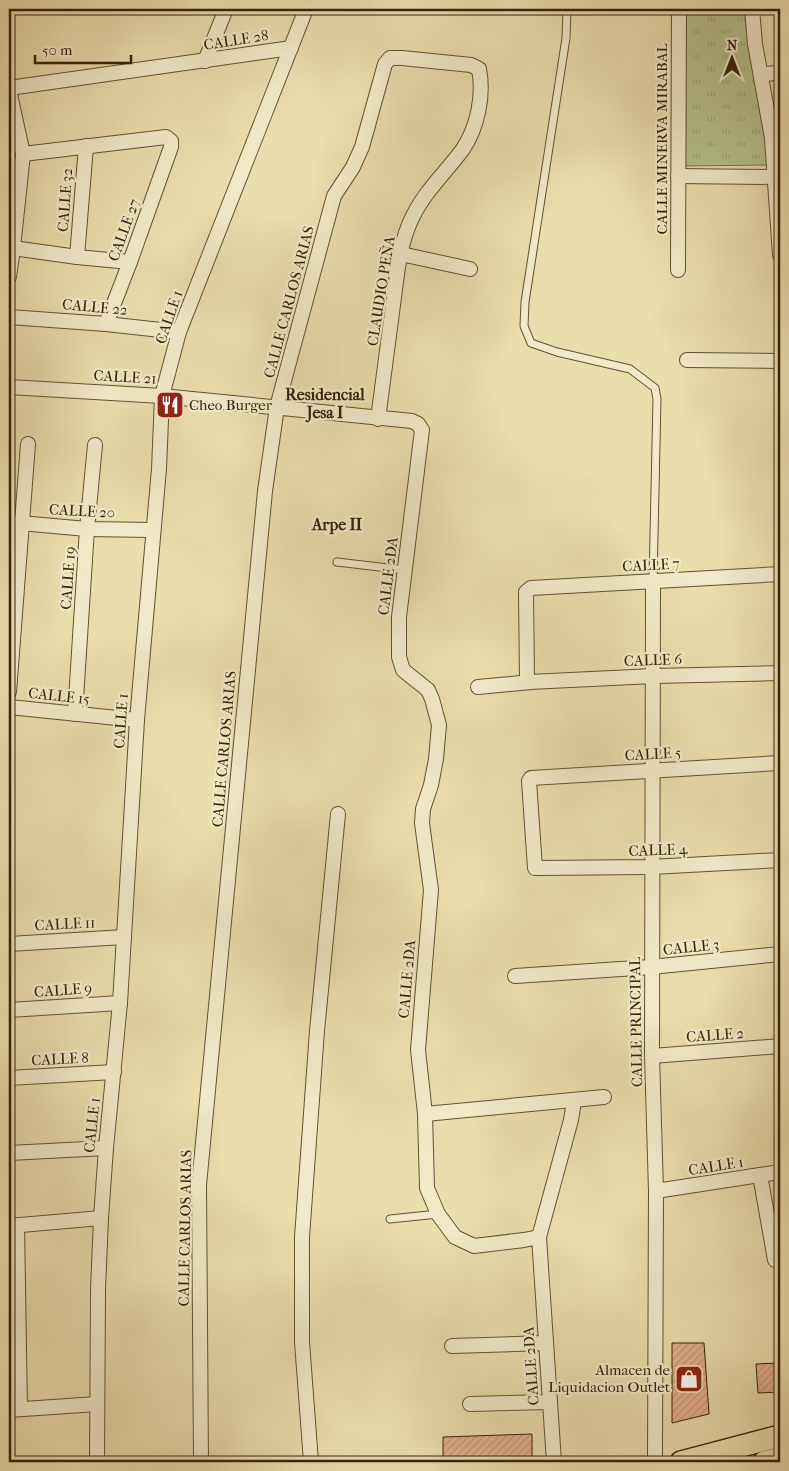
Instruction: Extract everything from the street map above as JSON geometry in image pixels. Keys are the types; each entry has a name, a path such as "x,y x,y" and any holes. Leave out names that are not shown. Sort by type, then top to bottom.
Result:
{"main road":[{"path":"681,1462 780,1436"},
{"path":"764,1462 780,1458"}],"street":[{"path":"204,61 226,9"},
{"name":"CALLE 1","path":"97,1462 98,1289 101,1218 120,1002 137,720 159,470 162,396 179,332 306,9"},
{"name":"CALLE MINERVA MIRABAL","path":"678,270 680,9"},
{"path":"752,9 755,44 772,138 780,255"},
{"name":"CALLE 28","path":"9,89 291,48"},
{"name":"CLAUDIO PEÑA","path":"378,419 401,254 413,215 436,181 464,148 479,114 479,69 471,65 390,58"},
{"name":"CALLE CARLOS ARIAS","path":"201,1462 199,1185 265,490 277,407 334,196 362,147 385,64 390,58"},
{"path":"761,74 780,72"},
{"path":"9,89 23,154 14,248 9,277"},
{"name":"CALLE 27","path":"86,146 166,138 171,141 171,147 106,324"},
{"path":"23,154 86,146"},
{"name":"CALLE 32","path":"77,257 86,146"},
{"path":"678,176 775,178"},
{"path":"14,248 130,262"},
{"path":"401,254 470,269"},
{"name":"CALLE 22","path":"9,317 106,324 179,332"},
{"path":"687,360 780,361"},
{"name":"CALLE 21","path":"9,387 162,396 277,407 418,424"},
{"name":"CALLE 2DA","path":"418,424 422,430 399,617 399,657 403,670 428,690 439,725 432,785 423,809 422,823 431,890 418,1050 425,1114 427,1188 438,1214 455,1237 474,1246 539,1237 554,1462"},
{"path":"9,692 15,523 28,444"},
{"name":"CALLE 19","path":"75,714 87,529 95,445"},
{"name":"CALLE 20","path":"15,523 87,529 153,530"},
{"name":"CALLE 7","path":"529,681 526,592 531,588 780,574"},
{"name":"CALLE PRINCIPAL","path":"653,581 652,1056 656,1192 655,1458 657,1462"},
{"name":"CALLE 6","path":"478,687 529,681 780,673"},
{"name":"CALLE 15","path":"9,707 137,720"},
{"name":"CALLE 5","path":"536,868 534,867 529,781 531,778 780,763"},
{"path":"311,1462 302,1342 302,1237 317,1031 338,814"},
{"name":"CALLE 4","path":"536,868 652,867 780,860"},
{"name":"CALLE 11","path":"9,944 124,937"},
{"name":"CALLE 3","path":"515,976 652,968 780,954"},
{"name":"CALLE 9","path":"9,1010 120,1002"},
{"name":"CALLE 2","path":"652,1056 780,1046"},
{"name":"CALLE 8","path":"9,1078 114,1072"},
{"path":"425,1114 604,1097"},
{"path":"539,1237 559,1167 574,1101"},
{"path":"9,1153 106,1148"},
{"name":"CALLE 1","path":"656,1192 780,1172"},
{"path":"760,1175 775,1260"},
{"path":"97,1404 14,1410 13,1225 101,1218"},
{"path":"452,1346 546,1344"},
{"path":"470,1404 550,1402"}],"lane":[{"path":"567,9 566,38 525,302 524,326 531,343 566,354 630,369 654,388 657,399 653,581"},
{"path":"337,562 405,570"},
{"path":"390,1219 438,1214"}],"green space":[{"path":"684,9 746,9 771,165 679,166"}],"building":[{"name":"Almacen de Liquidacion Outlet","path":"672,1343 704,1343 709,1414 672,1423"},
{"path":"780,1363 780,1392 758,1393 756,1364"},
{"path":"532,1434 532,1462 443,1462 443,1437"}],"place":[{"name":"Cheo Burger","path":"170,405"},
{"name":"Almacen de Liquidacion Outlet","path":"689,1379"}],"district":[{"name":"Residencial Jesa I","path":"325,403"},
{"name":"Arpe II","path":"337,524"}]}
